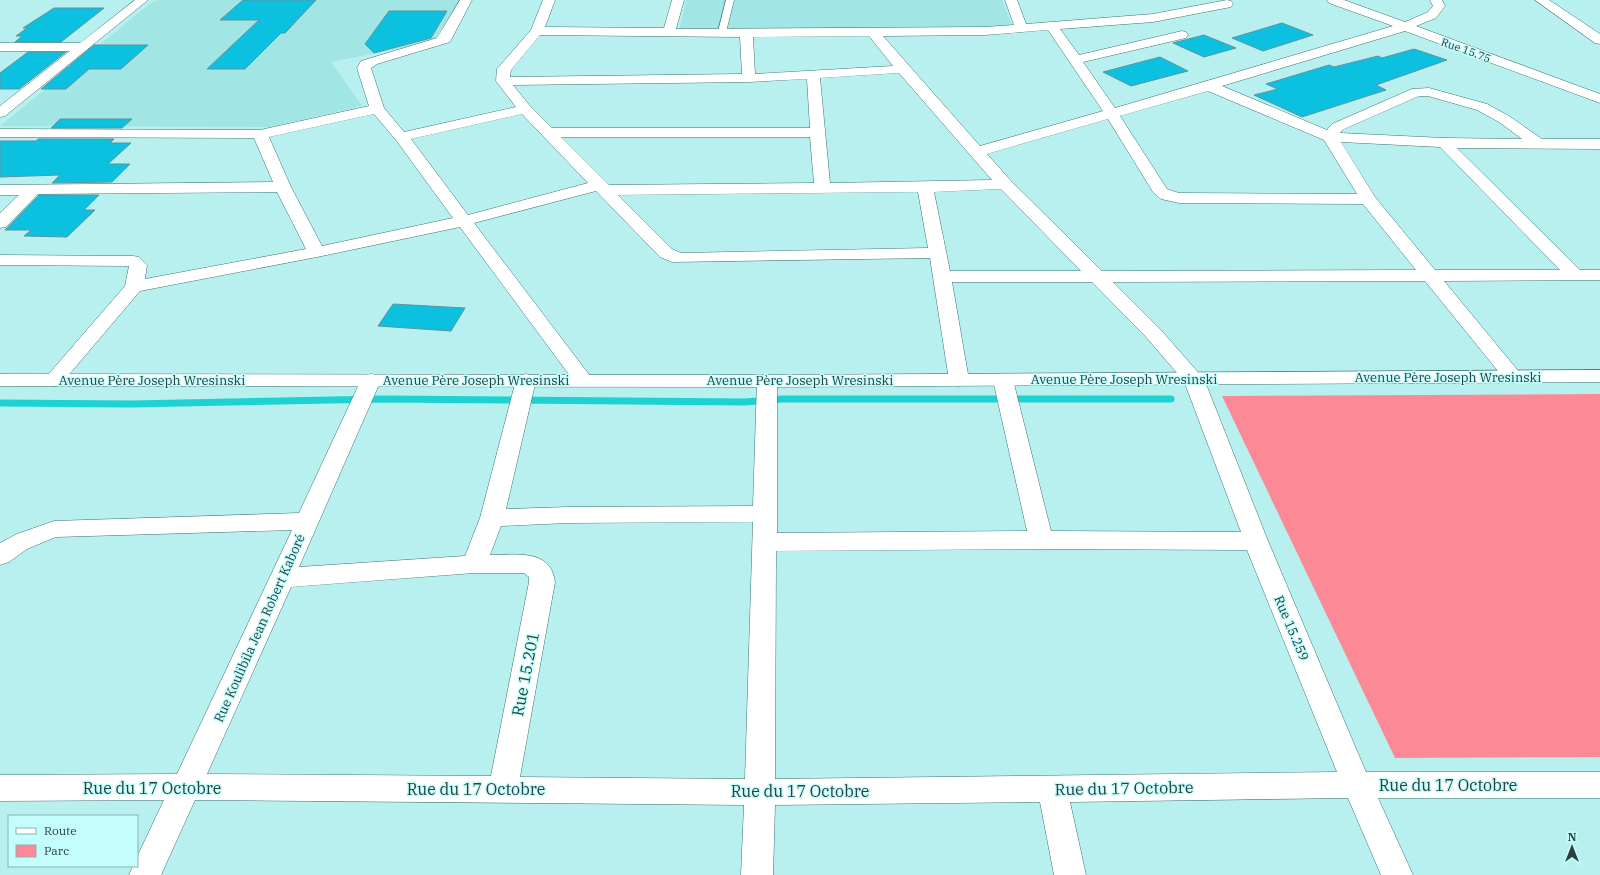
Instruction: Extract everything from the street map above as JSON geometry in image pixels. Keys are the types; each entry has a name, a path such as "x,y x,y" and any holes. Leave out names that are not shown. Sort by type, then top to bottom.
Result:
{"street":[{"path":"0,113 142,0"},
{"path":"466,0 445,39 372,61 366,64 364,68 377,109 401,137 583,380"},
{"path":"549,0 537,31 504,69 503,81 525,110 550,133 601,188 666,253 672,257 689,258 937,253"},
{"path":"669,32 678,0"},
{"path":"1011,0 1022,29"},
{"name":"Rue 15.75","path":"1333,0 1600,99"},
{"path":"976,152 1209,86 1404,27 1432,15 1440,6 1436,0"},
{"path":"1542,0 1600,40"},
{"path":"537,31 873,32 1022,29 1168,17 1227,4"},
{"path":"1052,26 1112,114 1161,192 1167,196 1178,198 1368,199"},
{"path":"746,32 749,78"},
{"path":"873,32 903,69 1005,184 1098,278 1194,379"},
{"path":"1075,60 1182,35"},
{"path":"0,47 84,47"},
{"path":"503,81 749,78 903,69"},
{"path":"813,74 822,187"},
{"path":"1209,86 1330,137 1444,143 1600,144"},
{"path":"1330,137 1337,127 1393,101 1417,92 1429,92 1482,107 1504,119 1539,144"},
{"path":"0,133 260,134 377,109"},
{"path":"401,137 525,110"},
{"path":"550,133 817,132"},
{"path":"260,134 283,187 317,252"},
{"path":"1330,137 1368,199 1513,377"},
{"path":"1444,143 1575,275"},
{"path":"134,287 317,252 463,221 601,188 925,187 1005,184"},
{"path":"0,190 283,187"},
{"path":"925,187 959,380"},
{"path":"0,223 33,190"},
{"path":"2,261 127,260 133,261 138,265 134,287 54,380"},
{"path":"942,277 1098,278 1600,275"},
{"name":"Avenue Père Joseph Wresinski","path":"0,380 54,380 365,394 523,394 583,380 959,380 1006,393 1194,379 1600,376"},
{"name":"Rue 15.259","path":"1194,379 1256,541 1357,785 1397,875"},
{"path":"757,875 760,792 763,542 767,381"},
{"path":"1006,393 1041,540"},
{"name":"Rue Koulibila Jean Robert Kaboré","path":"145,875 365,394"},
{"path":"282,578 474,564 492,518 523,394"},
{"path":"492,518 568,515 764,514"},
{"path":"0,556 5,551 28,538 54,530 307,521"},
{"path":"763,542 1041,540 1256,541"},
{"name":"Rue 15.201","path":"474,564 529,564 541,573 542,582 503,790"},
{"name":"Rue du 17 Octobre","path":"0,788 186,787 760,792 1357,785 1600,785"},
{"path":"1052,789 1070,875"}],"lane":[{"path":"722,32 730,0"}],"shaded area":[{"path":"159,0 460,1 433,42 331,62 362,106 269,127 0,126 152,2"},
{"path":"686,0 1002,0 1013,28 869,32 680,28"}],"green space":[{"path":"1600,394 1600,757 1395,758 1222,396"}],"building":[{"path":"243,0 316,0 285,33 281,33 245,69 207,69 259,20 220,20"},
{"path":"54,8 104,8 61,42 15,42 22,36 16,36 27,28 23,28"},
{"path":"389,11 447,11 431,38 374,53 365,44"},
{"path":"1282,23 1313,35 1263,51 1232,38"},
{"path":"1204,35 1236,48 1204,57 1173,43"},
{"path":"94,45 148,45 121,69 89,69 66,89 41,89"},
{"path":"1414,49 1447,60 1376,85 1386,90 1302,117 1254,95 1278,89 1266,84 1329,65 1334,67 1378,56 1382,58"},
{"path":"28,52 66,52 19,89 0,89 0,73"},
{"path":"1160,57 1188,71 1131,86 1103,72"},
{"path":"60,119 132,119 122,128 51,128"},
{"path":"38,139 114,139 110,143 131,143 108,164 130,164 112,182 52,183 60,175 0,177 0,141 36,141"},
{"path":"39,195 99,195 84,210 95,210 67,237 24,236 31,230 5,230"},
{"path":"393,304 465,308 451,331 378,326"}],"waterway":[{"path":"0,403 131,404 383,399 745,402 782,399 1171,399"}]}
